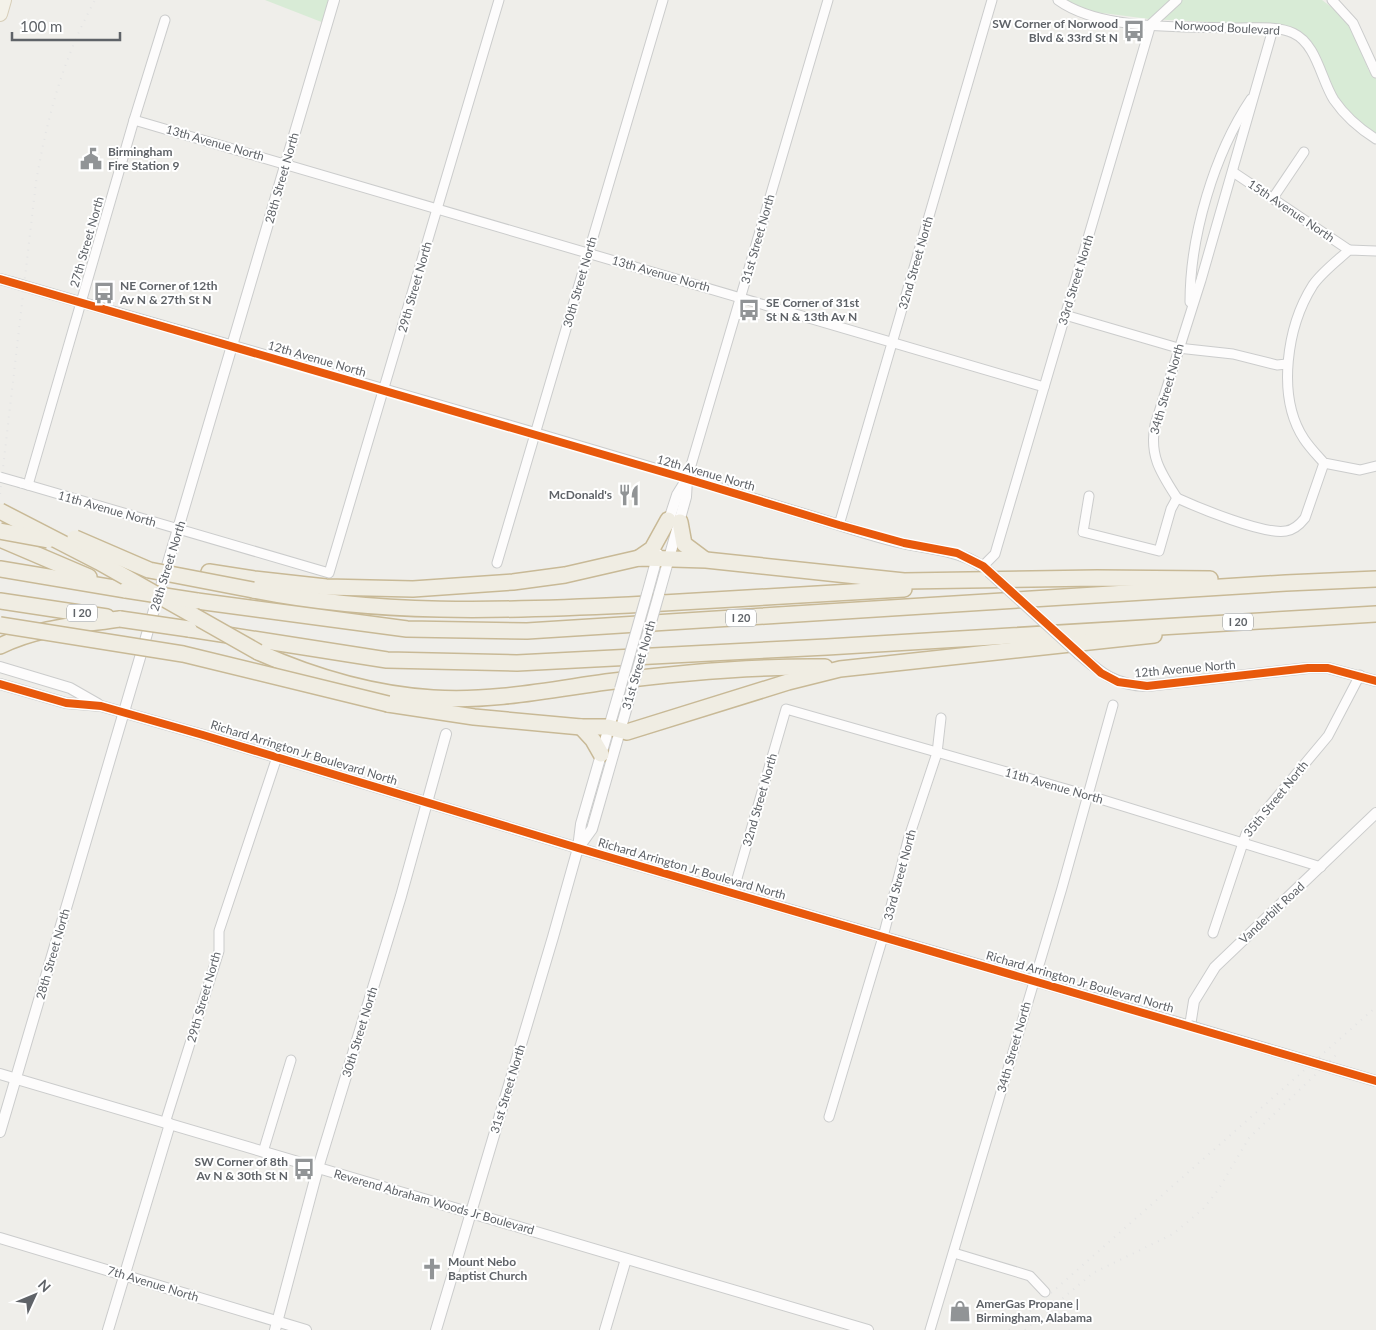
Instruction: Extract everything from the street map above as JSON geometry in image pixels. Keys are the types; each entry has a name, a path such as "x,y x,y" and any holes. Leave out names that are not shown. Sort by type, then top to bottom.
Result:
{"highway":[{"path":"0,500 79,540 149,570 287,597 360,606 505,611 1082,578"},
{"path":"0,511 99,562 258,652 290,666 372,690 434,698 489,697 647,678 774,667 862,667"},
{"path":"640,558 674,521 684,544 706,560"},
{"path":"0,531 254,580 326,587 413,589 513,582 640,558 706,560 904,581 1082,578 1232,579 1286,583"},
{"path":"0,539 40,558 81,573 103,586"},
{"name":"I 20","path":"0,569 197,601 389,627 527,631 1286,583 1376,579"},
{"name":"I 20","path":"0,601 387,660 517,662 1376,614"},
{"path":"0,646 22,635 50,628 120,619"},
{"path":"0,625 183,654 388,704 457,715 614,729 627,732 810,676 862,667 1091,644 1280,620"},
{"path":"581,727 593,740 601,754"}],"main road":[{"path":"0,14 4,0"}],"street":[{"name":"28th Street North","path":"0,1132 334,0"},
{"name":"29th Street North","path":"330,573 499,0"},
{"name":"30th Street North","path":"497,563 663,0"},
{"name":"31st Street North","path":"578,848 592,830 614,729 620,689 647,594 663,559 674,521 677,495 687,479 828,0"},
{"name":"32nd Street North","path":"839,525 992,0"},
{"name":"Norwood Boulevard","path":"1058,0 1076,11 1093,17 1151,24 1273,29 1295,34 1304,40 1314,55 1322,79 1335,101 1354,123 1376,139"},
{"path":"1151,24 1177,0"},
{"path":"1332,0 1353,23 1376,73"},
{"name":"27th Street North","path":"25,484 165,20"},
{"name":"33rd Street North","path":"986,569 997,548 1151,24"},
{"name":"34th Street North","path":"1177,498 1158,469 1152,440 1178,348 1201,280 1233,172 1273,29"},
{"name":"34th Street North","path":"1190,310 1195,250 1210,190 1230,136 1254,94"},
{"name":"13th Avenue North","path":"134,120 1044,387"},
{"path":"1272,198 1304,152"},
{"name":"15th Avenue North","path":"1233,172 1349,250"},
{"path":"1376,251 1349,250 1314,284 1294,329 1287,364 1290,396 1296,423 1304,438 1324,463 1360,470 1376,466"},
{"name":"12th Avenue North","path":"0,279 535,434 839,525 904,543 957,553 986,569 1079,654 1107,676 1133,685 1147,686 1308,668 1328,668 1376,681"},
{"path":"1065,315 1178,348 1233,354 1277,365 1287,364"},
{"path":"1089,496 1083,532 1159,551 1171,509 1177,498 1235,520 1274,530 1287,531 1300,524 1305,518 1324,463"},
{"name":"11th Avenue North","path":"0,477 330,573"},
{"name":"31st Street North","path":"436,1330 578,848 581,824 601,754 632,689 659,594 663,559"},
{"name":"Richard Arrington Jr Boulevard North","path":"0,667 70,688 101,706"},
{"name":"35th Street North","path":"1213,933 1246,834 1328,736 1360,676"},
{"name":"Richard Arrington Jr Boulevard North","path":"0,684 66,703 101,706 427,801 578,848 1376,1081"},
{"name":"34th Street North","path":"930,1330 1114,705"},
{"name":"32nd Street North","path":"733,892 786,709"},
{"name":"11th Avenue North","path":"786,709 1087,795 1321,867"},
{"name":"33rd Street North","path":"829,1117 883,937 908,840 937,753 940,718"},
{"name":"30th Street North","path":"276,1326 318,1168 398,906 446,734"},
{"name":"29th Street North","path":"168,1124 219,952 219,931 277,757"},
{"name":"Vanderbilt Road","path":"1190,1026 1194,1001 1215,967 1376,813"},
{"path":"263,1152 291,1060"},
{"name":"Reverend Abraham Woods Jr Boulevard","path":"0,1074 868,1330"},
{"path":"108,1330 168,1124"},
{"name":"7th Avenue North","path":"0,1238 125,1276 276,1326 306,1330"},
{"path":"954,1253 1030,1276 1045,1292"},
{"path":"605,1330 626,1259"}],"green space":[{"path":"265,0 331,0 324,23"},
{"path":"1064,0 1322,0 1343,16 1351,28 1369,71 1376,79 1376,135 1365,128 1339,100 1325,76 1315,50 1271,25 1149,19 1087,11"}],"railway":[{"path":"0,494 40,158 65,66 95,0"},
{"path":"1009,1330 1376,1007"},
{"path":"1025,1330 1093,1273 1173,1234 1203,1209 1218,1190 1249,1138 1337,1054"}],"cycle path":[{"path":"0,279 839,525 904,543 957,553 983,566 1101,673 1118,682 1147,686 1308,668 1328,668 1376,681"},
{"path":"0,684 66,703 101,706 203,735 578,848 1376,1081"}],"place":[{"name":"SW Corner of Norwood Blvd & 33rd St N","path":"1134,31"},
{"name":"Birmingham Fire Station 9","path":"91,159"},
{"name":"NE Corner of 12th Av N & 27th St N","path":"104,293"},
{"name":"SE Corner of 31st St N & 13th Av N","path":"749,310"},
{"name":"McDonald's","path":"629,495"},
{"name":"SW Corner of 8th Av N & 30th St N","path":"304,1169"},
{"name":"Mount Nebo Baptist Church","path":"432,1269"},
{"name":"AmerGas Propane | Birmingham, Alabama","path":"960,1311"}]}
